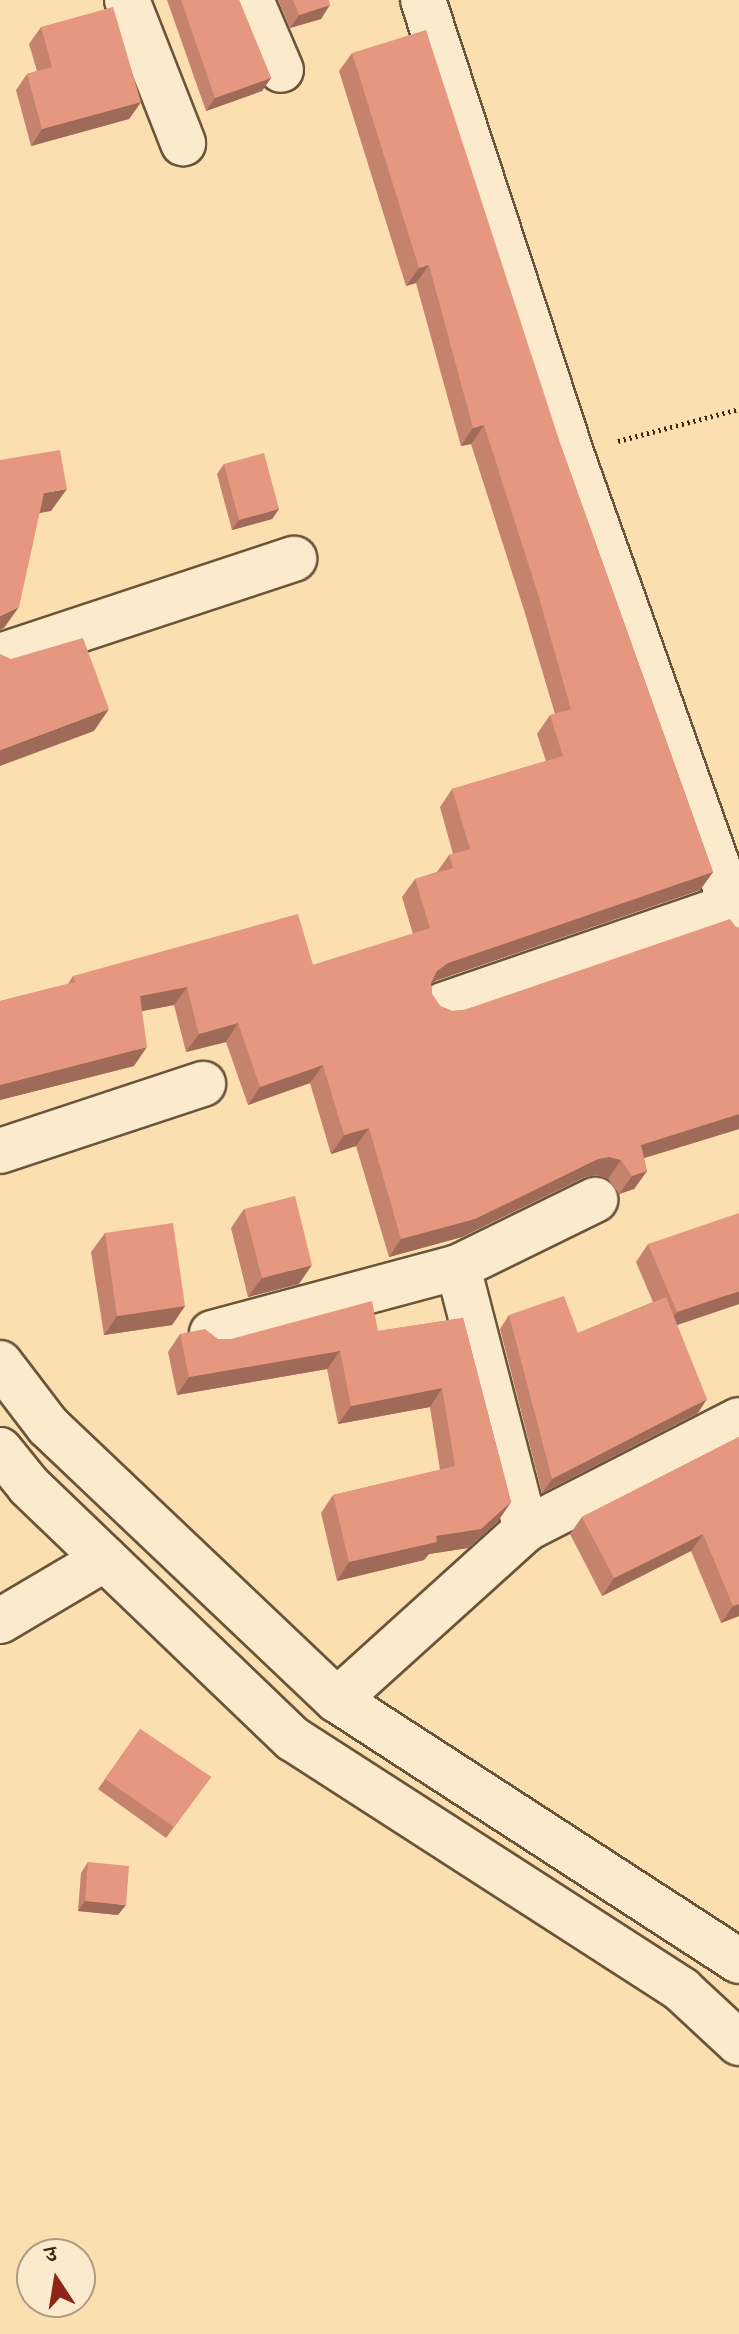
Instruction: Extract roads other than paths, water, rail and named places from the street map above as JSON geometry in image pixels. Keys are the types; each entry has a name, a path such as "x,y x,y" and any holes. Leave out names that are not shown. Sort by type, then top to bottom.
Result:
{"street":[{"path":"127,0 183,143"},
{"path":"251,0 281,70"},
{"path":"423,0 571,453 735,916 443,1005"},
{"path":"0,656 294,559"},
{"path":"0,1151 203,1084"},
{"path":"212,1333 458,1267 595,1200"},
{"path":"458,1267 526,1529"},
{"path":"0,1363 48,1426 337,1700 739,1961"},
{"path":"337,1700 526,1529 739,1420"},
{"path":"0,1450 29,1486 293,1739 682,1990 739,2043"},
{"path":"0,1621 105,1559"}]}
